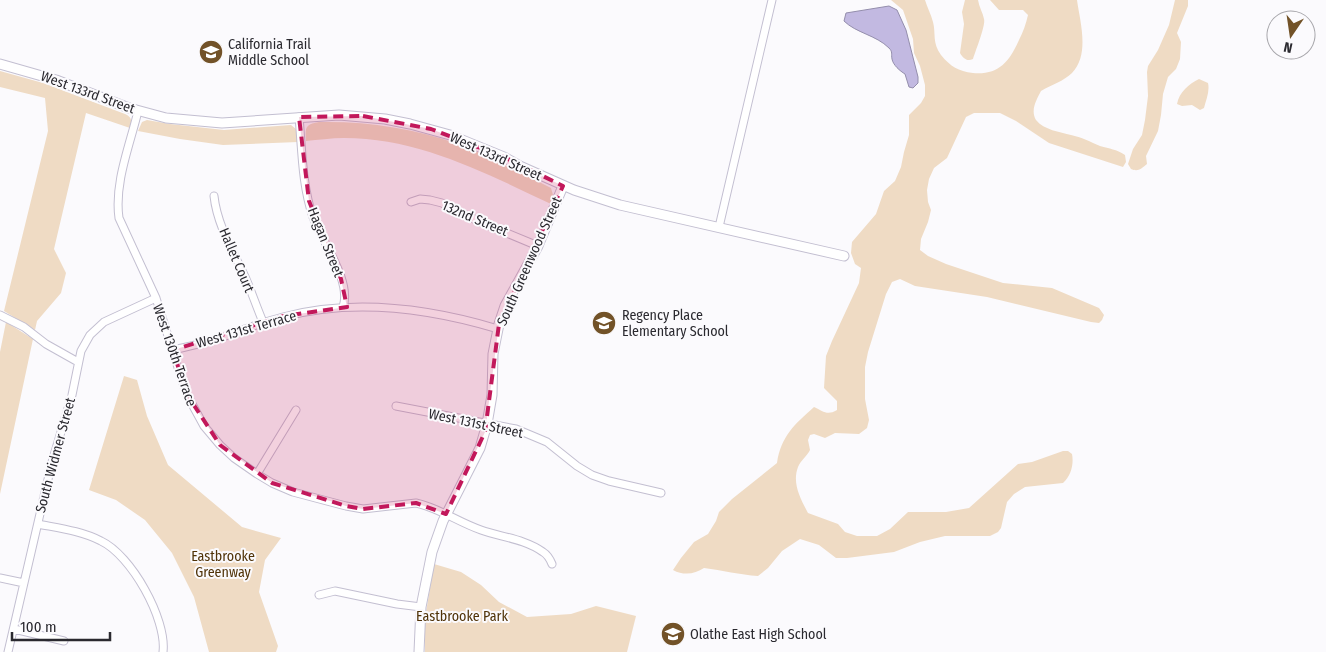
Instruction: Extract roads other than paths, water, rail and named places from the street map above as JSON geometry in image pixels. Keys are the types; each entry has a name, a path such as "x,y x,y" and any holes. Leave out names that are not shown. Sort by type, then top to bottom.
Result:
{"street":[{"path":"719,227 772,0"},
{"name":"West 133rd Street","path":"0,64 56,80 138,111 166,118 222,123 299,116 339,115 384,119 410,124 450,135 476,145 563,186 620,205 844,256"},
{"name":"West 130th Terrace","path":"138,111 119,186 117,207 121,224 139,258 156,298 186,393 204,426 234,458 272,484 294,492 364,509 416,503 433,507 480,529 541,550 546,553 552,564"},
{"name":"Hagan Street","path":"299,116 309,201 313,216 343,286 346,299 343,307"},
{"name":"South Greenwood Street","path":"419,652 421,607 432,552 446,514 474,462 487,424 492,395 493,354 505,306 538,246 563,186"},
{"name":"Hallet Court","path":"214,196 218,215 263,322"},
{"name":"132nd Street","path":"410,202 420,199 442,204 538,246"},
{"name":"South Widmer Street","path":"8,652 52,462 72,394 78,362 87,340 99,326 110,319 156,298"},
{"name":"West 131st Terrace","path":"173,350 216,339 263,322 300,313 343,307 379,306 415,310 459,318 498,330"},
{"path":"0,315 24,327 46,344 78,362"},
{"name":"West 131st Street","path":"396,406 516,429 547,442 592,476 661,493"},
{"path":"257,474 296,410"},
{"path":"38,524 96,538 124,558 150,600 162,634 163,652"},
{"path":"0,578 24,584"},
{"path":"319,595 335,591 421,607"},
{"path":"14,629 64,641"}],"place":[{"name":"California Trail Middle School","path":"211,52"},
{"name":"Regency Place Elementary School","path":"604,323"},
{"name":"Olathe East High School","path":"673,634"}],"park label":[{"name":"Eastbrooke Greenway","path":"223,564"},
{"name":"Eastbrooke Park","path":"462,616"}]}
